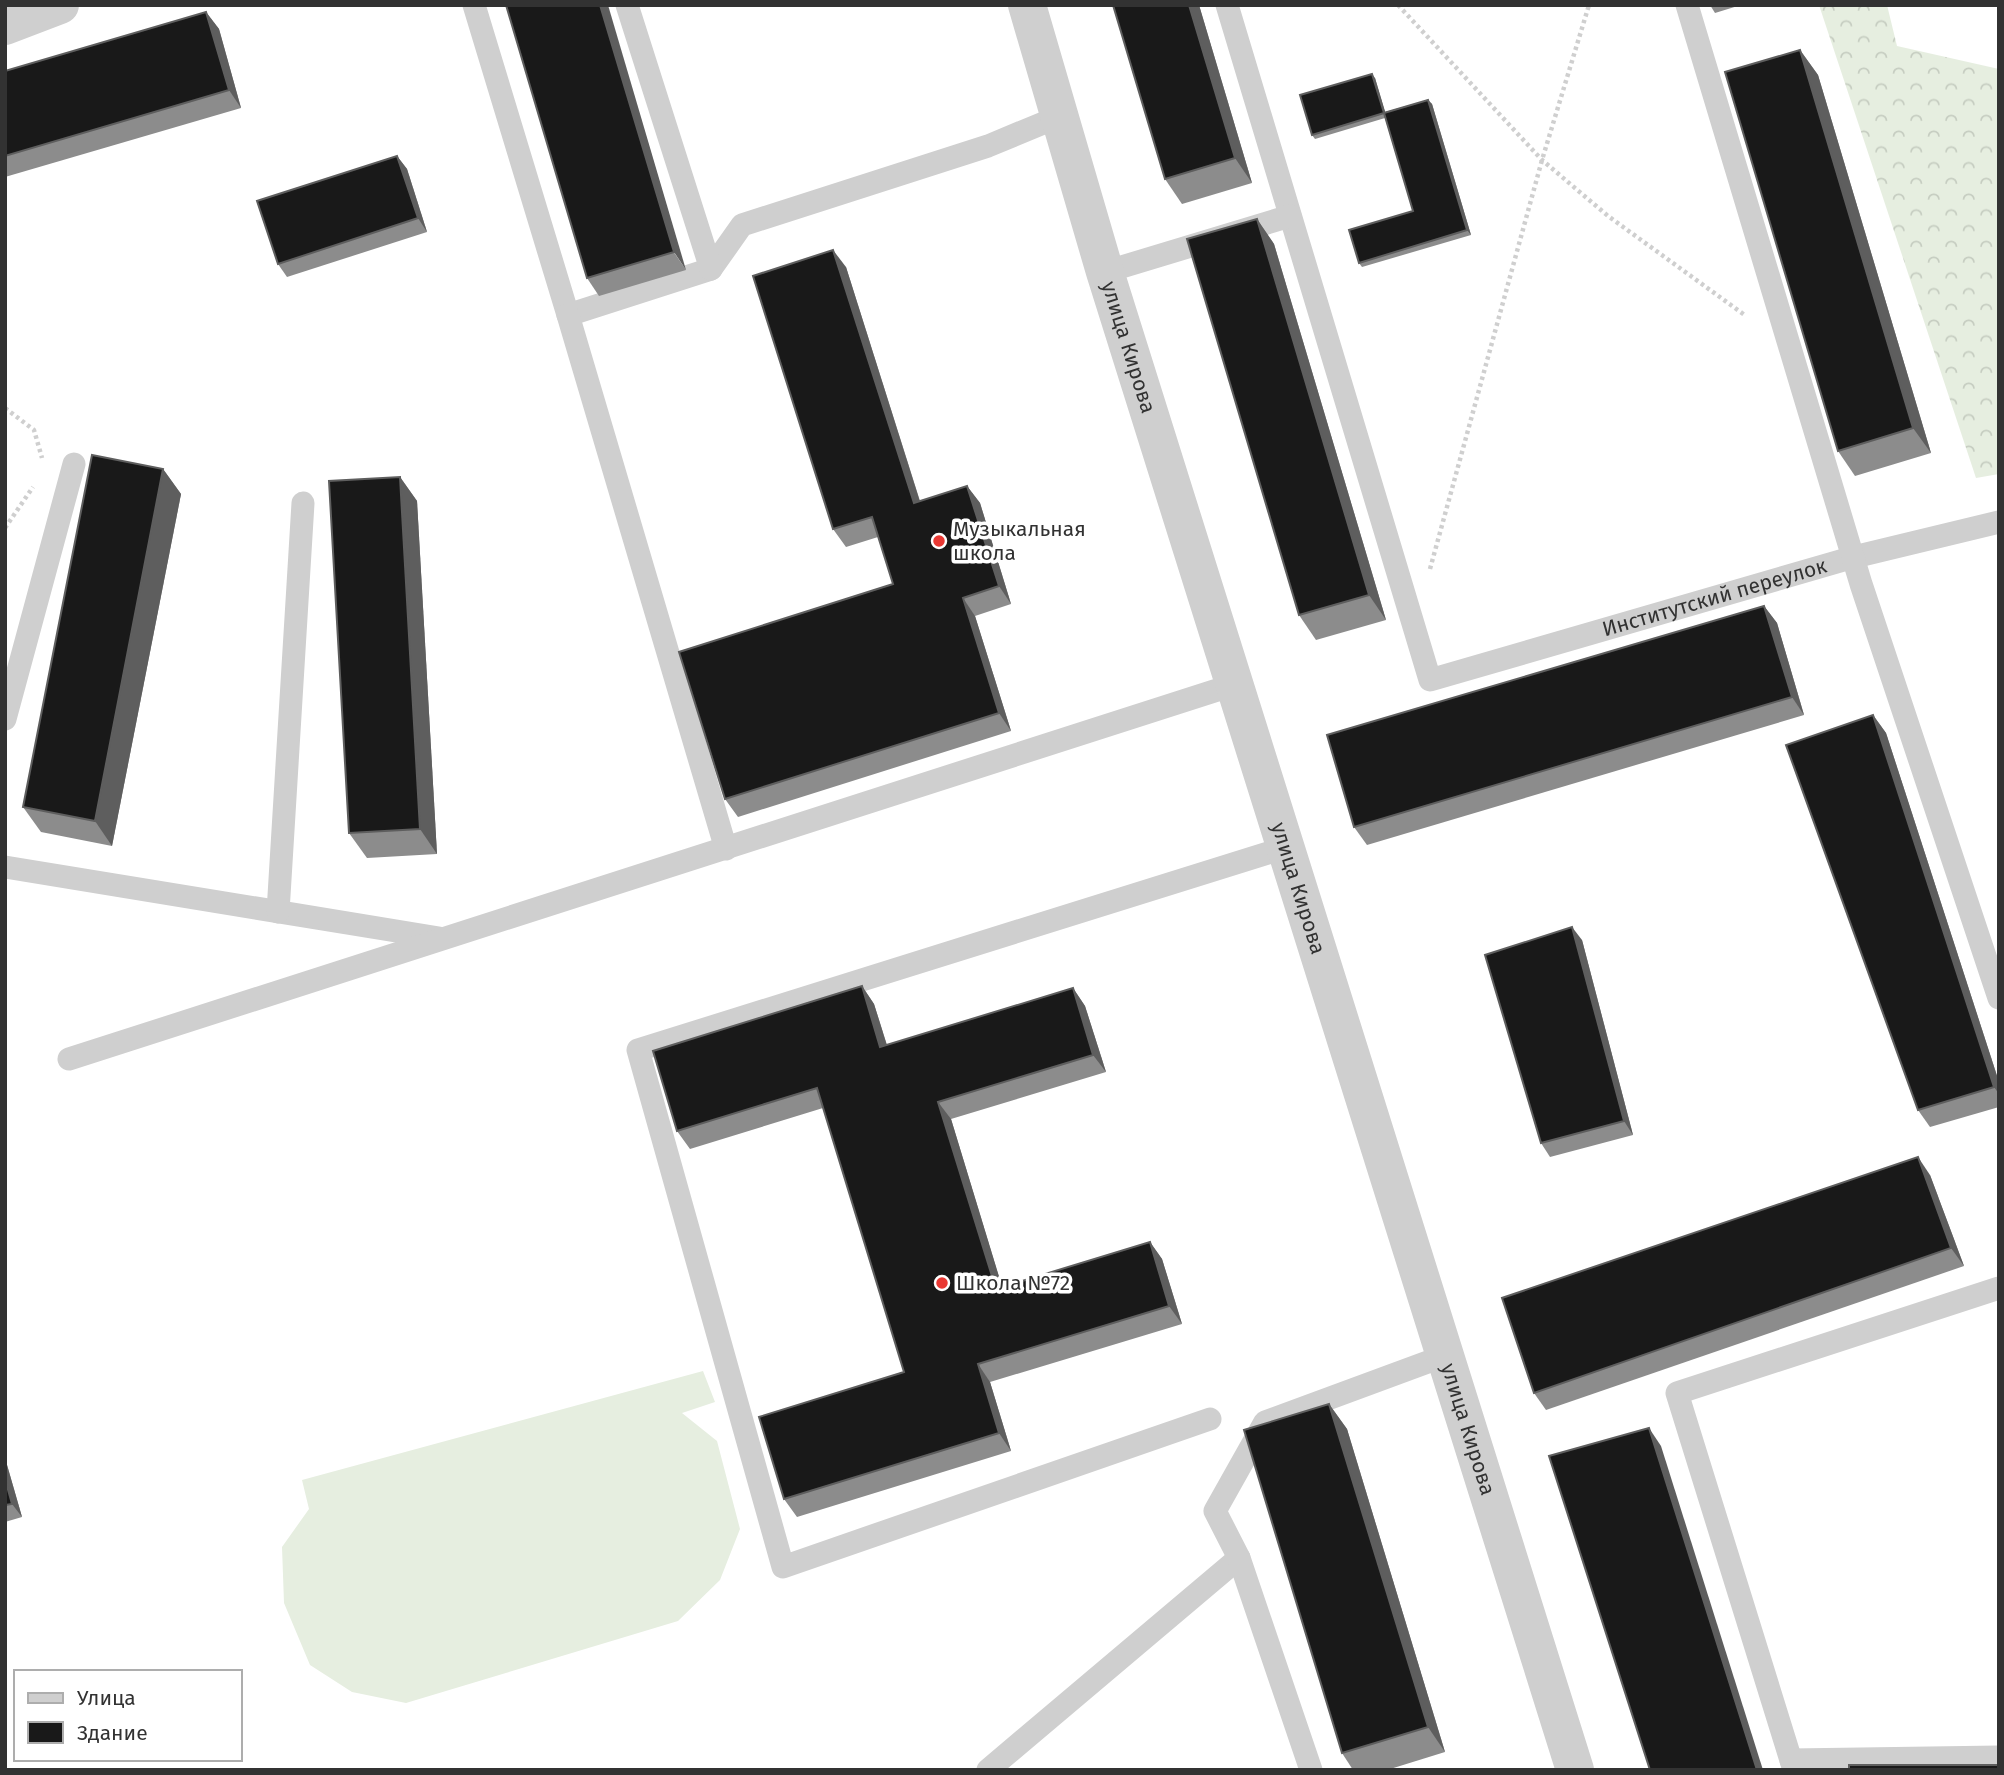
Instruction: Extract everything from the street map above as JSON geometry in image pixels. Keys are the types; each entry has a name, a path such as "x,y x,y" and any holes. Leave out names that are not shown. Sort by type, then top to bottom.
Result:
{"street":[{"path":"5,26 60,5"},
{"name":"улица Кирова","path":"1027,5 1105,272 1575,1770"}],"lane":[{"path":"474,5 726,849"},
{"path":"626,5 711,270"},
{"path":"1227,5 1414,627"},
{"path":"1687,5 1854,557 1999,998"},
{"path":"568,314 711,270 742,225 988,146 1058,117"},
{"path":"1105,272 1290,216"},
{"path":"5,719 74,464"},
{"path":"278,912 303,503"},
{"name":"Институтский переулок","path":"1414,627 1430,680 1854,557 1999,522"},
{"path":"69,1059 1236,684"},
{"path":"1210,1419 783,1567 638,1051 1287,847"},
{"path":"5,867 446,939"},
{"path":"1999,1288 1677,1392 1792,1765 1999,1757"},
{"path":"1311,1770 1239,1558 1215,1511 1265,1422 1444,1356"},
{"path":"988,1770 1239,1558"}],"path":[{"path":"1398,5 1542,160 1608,216 1791,348"},
{"path":"1414,627 1542,160 1589,5"},
{"path":"5,408 34,430 45,469"},
{"path":"5,528 38,479"}],"green space":[{"path":"1819,5 1887,5 1897,46 1999,69 1999,474 1976,478"},
{"path":"703,1371 715,1402 682,1413 717,1441 740,1529 720,1580 678,1621 406,1703 352,1692 310,1665 284,1603 282,1547 309,1509 302,1480"}],"building":[{"path":"506,5 600,5 674,252 587,278"},
{"path":"1113,5 1189,5 1235,158 1165,179"},
{"path":"206,12 229,90 5,156 5,71"},
{"path":"1800,50 1913,428 1838,451 1725,72"},
{"path":"1372,74 1384,113 1312,135 1300,95"},
{"path":"1428,100 1467,230 1359,263 1349,230 1413,211 1384,113"},
{"path":"397,156 418,218 278,264 257,201"},
{"path":"1257,219 1369,595 1299,615 1187,239"},
{"name":"Музыкальная школа","path":"833,250 914,503 967,486 999,586 963,598 999,713 725,799 679,652 893,584 872,517 833,529 753,276"},
{"path":"92,455 163,469 95,821 23,807"},
{"path":"400,477 420,829 349,833 329,481"},
{"path":"1764,606 1792,697 1354,827 1327,735"},
{"path":"1873,715 1994,1087 1918,1110 1786,745"},
{"path":"1572,927 1624,1121 1541,1143 1485,955"},
{"name":"Школа №72","path":"862,986 880,1047 1073,988 1093,1055 938,1102 996,1289 1150,1242 1169,1306 978,1364 999,1433 784,1499 759,1417 904,1372 817,1088 677,1131 653,1051"},
{"path":"1918,1157 1951,1248 1534,1393 1502,1298"},
{"path":"1329,1404 1428,1727 1342,1753 1244,1430"},
{"path":"1649,1428 1757,1770 1650,1770 1549,1456"},
{"path":"5,1479 12,1504 5,1505"},
{"path":"1849,1765 1999,1765 1999,1770 1849,1770"}],"place":[{"name":"Музыкальная школа","path":"939,541"},
{"name":"Школа №72","path":"942,1283"}]}
